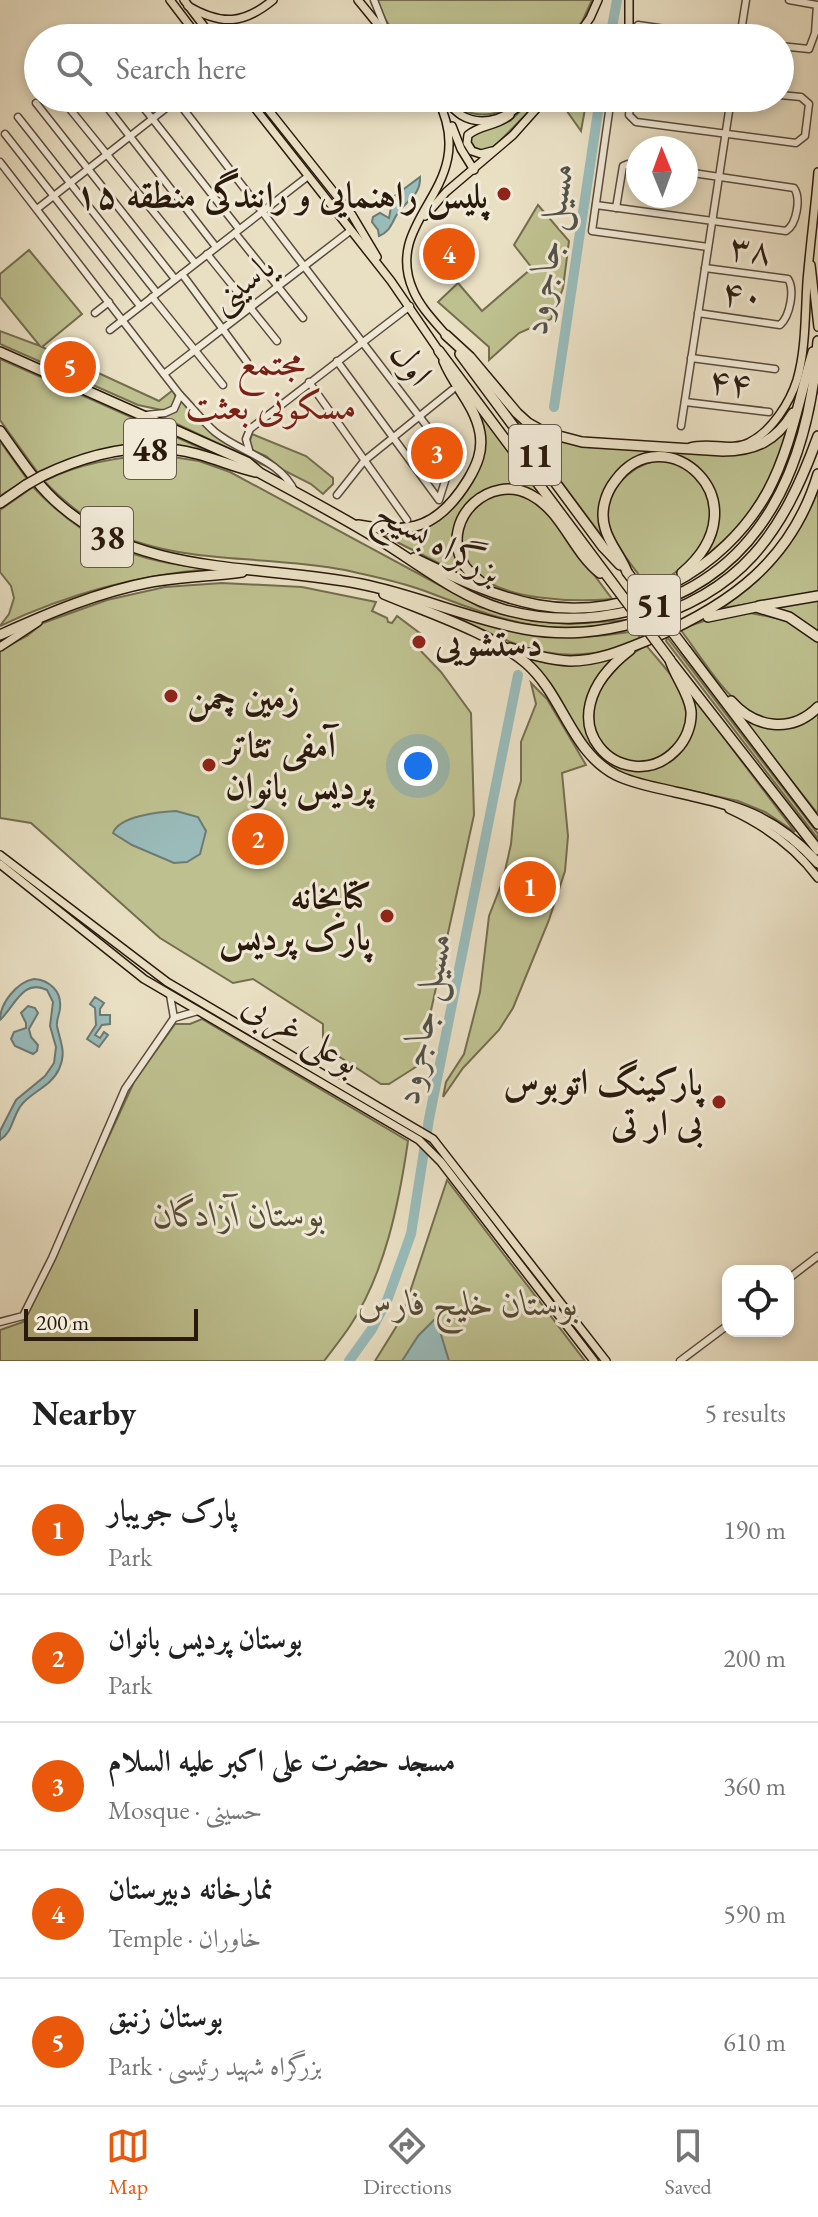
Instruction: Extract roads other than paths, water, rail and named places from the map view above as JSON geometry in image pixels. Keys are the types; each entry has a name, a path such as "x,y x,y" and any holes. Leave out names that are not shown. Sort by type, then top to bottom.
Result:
{"highway":[{"path":"446,335 470,357 517,413 536,429 570,440 737,451 757,448 778,434 797,407"},
{"name":"11","path":"446,335 603,547 627,572 818,824"},
{"path":"385,544 450,575 538,605 569,608 600,606 658,591 713,558 750,519 779,467 818,338"},
{"name":"بزرگراه بسیج","path":"260,473 464,593 502,609 528,615 557,619 602,618 673,598 699,583 732,557 759,527 776,500 796,457 810,410 818,338"},
{"path":"349,523 390,530 431,521 458,495 476,466 481,450 477,422 439,351"},
{"name":"11","path":"439,351 670,660 818,850"},
{"path":"0,352 144,414 247,462 260,473"},
{"name":"38","path":"0,431 29,473 51,497 71,515 104,536 151,553 255,570"},
{"name":"بزرگراه بسیج","path":"255,570 358,583 519,628 551,632 606,631 672,613 700,599 732,576 766,541 791,502 818,436"},
{"name":"48","path":"0,503 42,476 97,455 131,449 200,454 260,473"},
{"path":"627,572 605,528 604,509 608,491 623,471 640,461 661,457 688,466 701,475 710,489 714,523 697,558 658,591"},
{"path":"358,583 499,645 543,658 572,661 600,658 686,623 722,603 756,575 794,528 818,474"},
{"path":"492,591 466,568 458,550 458,533 463,515 471,504 490,493 505,490 530,494 544,504 594,568 611,581"},
{"path":"0,635 104,594 148,583 255,570"},
{"path":"686,623 818,596"},
{"path":"756,607 789,617 818,637"},
{"path":"640,643 605,673 593,691 589,704 591,732 601,749 614,760 633,766 659,762 676,751 685,737 690,708 670,660"},
{"path":"499,645 526,663 542,681 586,751 604,768 630,781 705,798 767,819 804,847 818,863"},
{"path":"686,650 741,712 756,721 785,725 804,718 818,707"}],"main road":[{"path":"170,0 188,24"},
{"path":"186,3 215,17 238,19 255,15 273,0"},
{"path":"358,0 378,24"},
{"path":"586,24 598,0"},
{"path":"629,0 629,24"},
{"path":"186,3 202,24"},
{"path":"258,112 410,306 439,351"},
{"path":"270,112 352,215 391,281"},
{"path":"444,112 450,140 448,164 414,230 406,258 413,290 446,335"},
{"path":"445,112 474,170"},
{"path":"459,112 467,118 484,120 510,115"},
{"path":"513,112 499,124 471,132 467,143 472,151 485,154 513,135"},
{"path":"414,230 446,192 513,135 534,112"},
{"path":"682,449 699,444 746,444 763,432 784,408 798,377 818,172"},
{"path":"810,258 818,327"},
{"path":"0,647 48,615"},
{"path":"705,798 762,826 791,848 818,878"},
{"name":"بوعلی غربی","path":"0,855 167,982 428,1135 606,1361"},
{"name":"بوعلی غربی","path":"0,864 144,979 420,1141 594,1361"}],"street":[{"path":"374,0 383,24"},
{"path":"742,24 746,0"},
{"path":"789,0 817,5 812,46 804,50 794,48"},
{"path":"629,112 636,122 796,143 805,136 809,104 806,100 794,98"},
{"path":"43,112 175,279"},
{"path":"72,112 195,263"},
{"path":"111,112 216,247"},
{"path":"147,112 303,318"},
{"path":"37,209 161,112"},
{"name":"اول","path":"187,112 452,459 439,500 393,438"},
{"path":"609,112 592,231 708,247"},
{"path":"681,426 729,112"},
{"path":"18,117 223,385"},
{"path":"5,134 140,306"},
{"path":"0,162 180,395 213,430 249,450 291,482 295,492"},
{"path":"616,208 623,166 626,165"},
{"path":"596,205 786,231 793,224 797,190 698,174"},
{"path":"110,330 307,177"},
{"name":"یاسینی","path":"164,374 350,231"},
{"path":"207,254 277,341"},
{"name":"۳۸","path":"705,268 788,279 792,287 786,319 780,325"},
{"path":"182,274 247,362"},
{"path":"95,313 109,302"},
{"path":"249,450 246,439 250,429 410,306"},
{"name":"۴۰","path":"698,313 780,325"},
{"path":"691,358 775,369"},
{"path":"337,361 393,438"},
{"path":"309,382 407,520"},
{"path":"337,495 364,461 452,390"},
{"path":"144,414 171,410 180,395"},
{"name":"۴۴","path":"685,402 769,412"},
{"path":"170,995 174,1018"},
{"path":"0,1322 23,1316 52,1258 125,1089 174,1018 198,1011"},
{"path":"794,1274 818,1256"},
{"path":"680,1361 722,1330"}],"water":[{"path":"420,177 415,194 379,236 372,222 373,217 380,213 389,218 393,197"},
{"path":"176,811 198,817 206,831 200,854 187,862 174,863 113,833 131,819"},
{"path":"34,979 49,984 59,996 57,1023 62,1047 61,1063 56,1075 23,1103 8,1132 0,1140 0,1131 16,1100 45,1076 54,1063 56,1047 50,1026 53,1002 47,990 39,987 26,991 0,1020 11,994"},
{"path":"95,997 104,1003 100,1015 110,1015 110,1024 102,1025 95,1035 100,1038 104,1032 108,1035 99,1047 87,1039 96,1025 95,1008 90,1004"},
{"path":"28,1006 38,1013 29,1029 38,1045 33,1054 15,1046 11,1039 14,1032 26,1028 21,1013"},
{"path":"436,1318 449,1361 402,1361 418,1336"}],"waterway":[{"name":"مسیل جاجرود","path":"613,24 617,0"},
{"name":"مسیل جاجرود","path":"554,407 598,112"},
{"name":"مسیل جاجرود","path":"349,1361 372,1329 388,1298 411,1234 429,1119 518,675"}],"place":[{"name":"پلیس راهنمایی و رانندگی منطقه ۱۵","path":"504,194"},
{"name":"نمارخانه دبیرستان","path":"449,254"},
{"name":"بوستان زنبق","path":"70,367"},
{"name":"مسجد حضرت علی اکبر علیه السلام","path":"437,453"},
{"name":"دستشویی","path":"419,642"},
{"name":"زمین چمن","path":"171,696"},
{"name":"آمفی تئاتر پردیس بانوان","path":"209,765"},
{"name":"بوستان پردیس بانوان","path":"258,839"},
{"name":"پارک جویبار","path":"530,887"},
{"name":"کتابخانه پارک پردیس","path":"387,916"},
{"name":"پارکینگ اتوبوس بی ار تی","path":"719,1102"}],"district":[{"name":"مجتمع مسکونی بعثت","path":"271,384"}],"park label":[{"name":"بوستان آزادگان","path":"239,1213"},
{"name":"بوستان خلیج فارس","path":"468,1302"}]}
